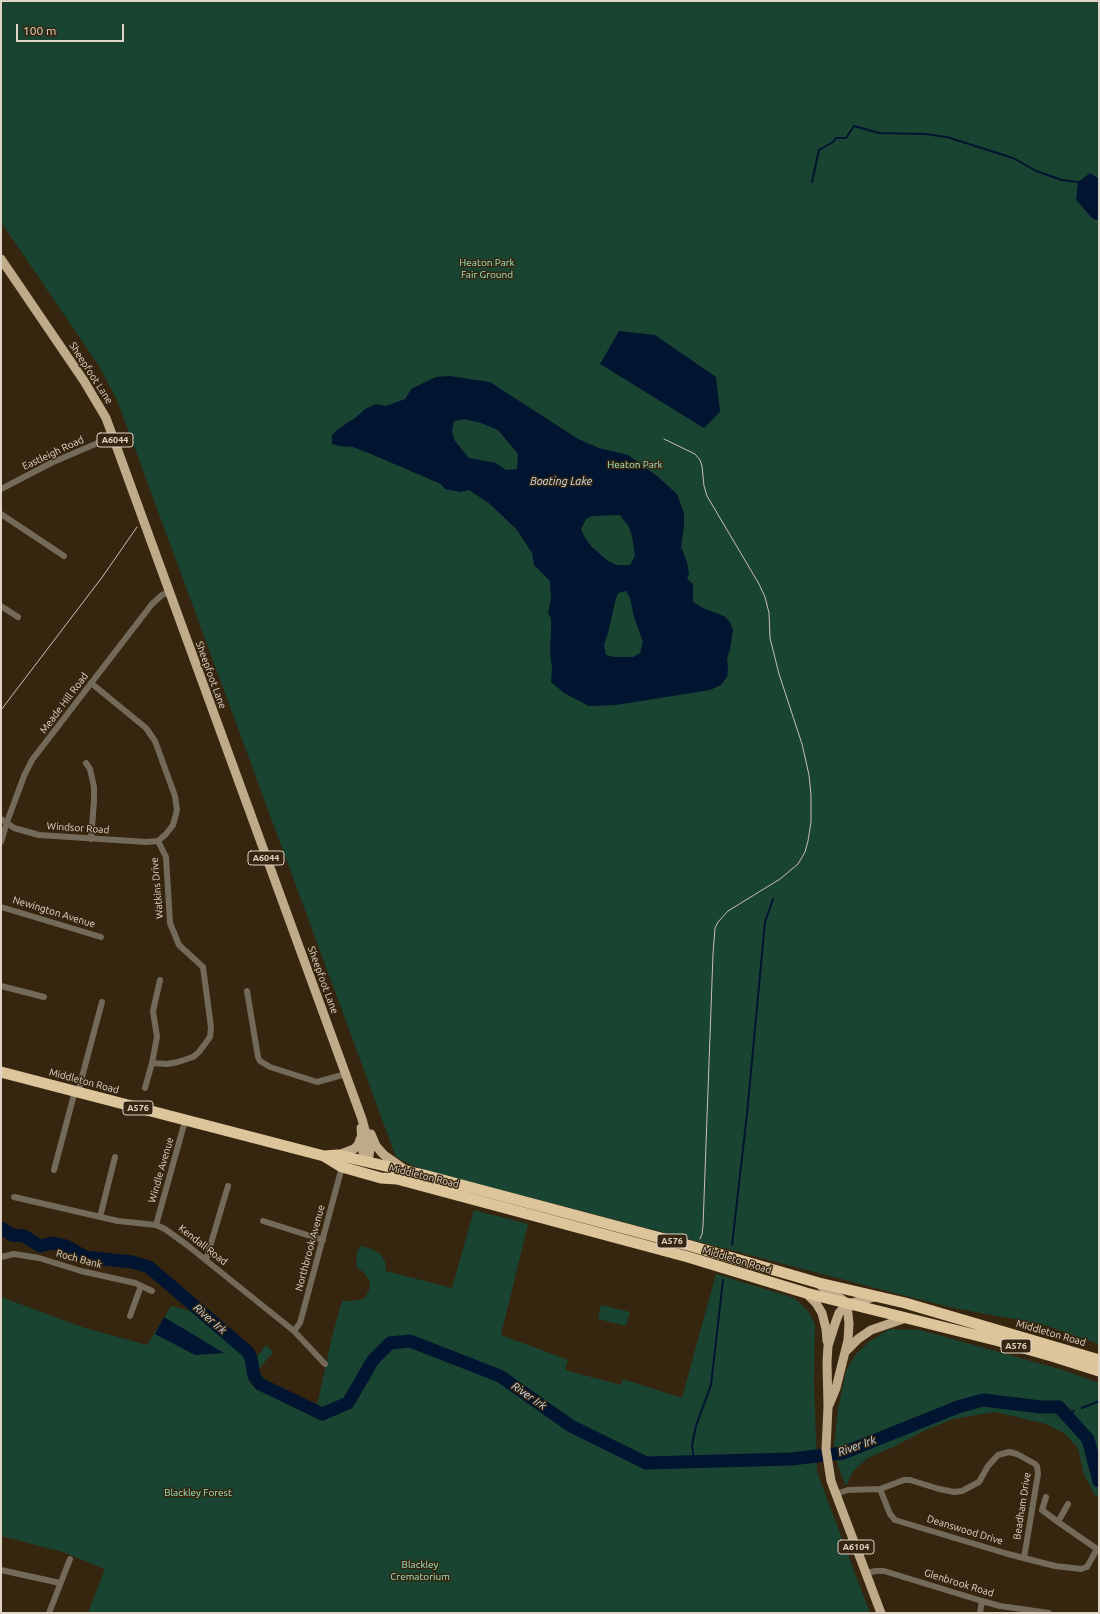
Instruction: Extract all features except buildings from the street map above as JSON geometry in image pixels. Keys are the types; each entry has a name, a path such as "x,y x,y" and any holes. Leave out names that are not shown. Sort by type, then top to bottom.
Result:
{"highway":[{"name":"Middleton Road","path":"1,1072 324,1156 347,1168 381,1178 397,1179 688,1258 806,1293 1048,1355 1099,1371"},
{"name":"Middleton Road","path":"324,1156 338,1155 408,1171 691,1246 819,1283 905,1303 1099,1360"},
{"path":"347,1168 366,1161"},
{"name":"A576","path":"366,1161 371,1168 388,1173 397,1179"},
{"path":"467,1187 474,1196 475,1201"}],"main road":[{"name":"Sheepfoot Lane","path":"1,259 101,407 114,436 169,592 362,1119 370,1148 369,1156 366,1161"},
{"name":"Sheepfoot Lane","path":"362,1119 362,1152 366,1161"},
{"name":"Sheepfoot Lane","path":"362,1119 378,1149 394,1163 408,1171"},
{"path":"338,1155 354,1149 358,1145 362,1135"},
{"path":"819,1283 826,1290 842,1299 847,1304 849,1330 846,1352 836,1388 828,1407"},
{"path":"806,1293 816,1303 823,1317 828,1346 826,1383 828,1407"},
{"path":"828,1346 835,1324 847,1304 877,1296"},
{"path":"846,1352 858,1339 871,1330 908,1318"},
{"name":"A6104","path":"828,1407 826,1448 831,1480 881,1613"}],"street":[{"name":"Eastleigh Road","path":"1,489 51,463 114,436"},
{"path":"1,514 64,556"},
{"name":"Meade Hill Road","path":"1,842 4,820 32,760 152,604 162,595 169,592"},
{"path":"1,606 18,617"},
{"path":"91,683 146,728 156,741 175,796 177,810 173,825 158,841"},
{"path":"86,763 90,769 94,787 91,839"},
{"name":"Windsor Road","path":"4,820 14,828 39,835 147,842 158,841"},
{"name":"Watkins Drive","path":"152,1063 167,1064 193,1057 205,1046 210,1037 211,1027 203,967 179,945 170,923 166,857 158,841"},
{"name":"Newington Avenue","path":"1,907 102,937"},
{"path":"145,1088 157,1036 153,1011 160,980"},
{"path":"1,986 44,997"},
{"path":"247,992 258,1058 260,1061 270,1067 317,1082 346,1074"},
{"path":"54,1170 102,1002"},
{"name":"Windle Avenue","path":"156,1225 186,1121"},
{"path":"100,1217 115,1157"},
{"name":"Northbrook Avenue","path":"294,1332 300,1323 323,1240 347,1168"},
{"path":"206,1260 228,1186"},
{"name":"Kendall Road","path":"14,1197 118,1222 156,1225 174,1234 294,1332 326,1364"},
{"path":"263,1221 323,1240"},
{"name":"Roch Bank","path":"1,1257 14,1254 39,1258 81,1271 135,1283 152,1291"},
{"path":"130,1316 141,1286"},
{"name":"Beadham Drive","path":"836,1494 848,1490 880,1489 904,1480 910,1480 954,1492 962,1491 979,1482 988,1466 998,1455 1009,1452 1017,1454 1027,1458 1037,1466 1038,1474 1024,1558"},
{"name":"Deanswood Drive","path":"880,1489 890,1514 895,1520 1024,1558 1055,1566 1080,1570 1088,1567 1098,1549"},
{"path":"1046,1497 1042,1510 1098,1549"},
{"path":"1058,1522 1068,1504"},
{"path":"49,1613 70,1559"},
{"path":"1,1570 60,1583"},
{"name":"Glenbrook Road","path":"866,1573 876,1570 884,1571 1000,1606 1049,1613"},
{"path":"980,1613 982,1601"}],"green space":[{"name":"Heaton Park","path":"1,1 1099,1 1099,1344 1041,1324 954,1308 910,1297 425,1170 396,1157 117,400 99,366 1,222"},
{"name":"Blackley Forest","path":"474,1210 528,1224 501,1335 568,1360 565,1370 621,1385 623,1379 682,1398 716,1274 794,1298 808,1311 815,1324 814,1379 817,1472 870,1613 88,1613 105,1569 63,1552 1,1536 1,1297 85,1328 147,1345 171,1306 194,1312 247,1357 250,1384 315,1415 332,1337 342,1301 364,1299 369,1291 370,1282 366,1275 356,1266 357,1252 361,1246 372,1249 380,1254 385,1261 386,1271 452,1288"},
{"path":"601,1305 630,1312 626,1326 598,1319"},
{"path":"890,1329 920,1330 1063,1370 1099,1383 1099,1497 1095,1495 1084,1475 1078,1448 1064,1433 1046,1424 995,1412 953,1419 928,1429 868,1458 853,1471 846,1486 838,1466 834,1445 838,1410 846,1371 856,1354 870,1341"},
{"path":"266,1345 273,1352 259,1369 256,1358"}],"water":[{"path":"1090,173 1099,179 1099,220 1093,219 1076,200 1078,182"},
{"path":"619,331 655,335 716,377 720,412 704,428 600,364"},
{"name":"Boating Lake","path":"450,376 490,382 578,439 599,448 628,455 657,476 677,494 684,513 684,527 681,547 687,562 689,574 687,579 693,584 693,602 703,608 724,616 730,622 733,630 727,659 727,677 721,685 710,690 616,705 589,706 564,693 551,682 551,618 548,613 551,599 550,581 534,565 532,553 517,530 490,504 469,490 460,492 445,489 441,484 371,454 353,447 332,444 332,435 365,409 376,404 386,406 405,399 411,389 436,377","holes":["464,419 481,423 498,430 518,454 517,469 506,470 496,463 469,458 455,441 452,431 454,421","620,515 629,527 632,536 635,556 630,565 617,565 608,561 592,547 585,538 581,529 586,519 592,516","626,591 630,598 634,617 643,642 640,653 633,657 614,657 606,655 604,645 618,593"]},
{"path":"164,1317 224,1353 195,1355 155,1334"}],"waterway":[{"path":"812,182 819,150 833,142 836,138 846,138 854,126 879,133 925,134 947,137 1013,158 1036,171 1062,180 1078,182"},
{"path":"732,1245 747,1114 765,922 773,899"},
{"name":"River Irk","path":"1,1228 12,1235 24,1236 40,1246 53,1243 66,1246 85,1257 132,1262 149,1267 248,1352 251,1358 254,1376 260,1384 322,1414 348,1403 373,1360 390,1343 410,1341 500,1376 571,1426 646,1463 791,1459 843,1453 958,1407 983,1400 1041,1407 1059,1407 1088,1439 1099,1481"},
{"path":"694,1462 692,1445 696,1426 711,1385 723,1280"},
{"path":"1082,1408 1099,1401"},
{"path":"1065,1414 1074,1411"}],"tram line":[{"path":"664,439 695,454 700,460 707,496 759,584 765,597 769,613 770,638 779,674 802,744 809,775 811,795 811,822 808,841 805,852 798,864 780,879 728,911 718,922 715,928 703,1226 700,1239"},
{"path":"1,710 103,576 137,527"}],"park label":[{"name":"Heaton Park Fair Ground","path":"487,268"},
{"name":"Blackley Crematorium","path":"420,1570"}]}
